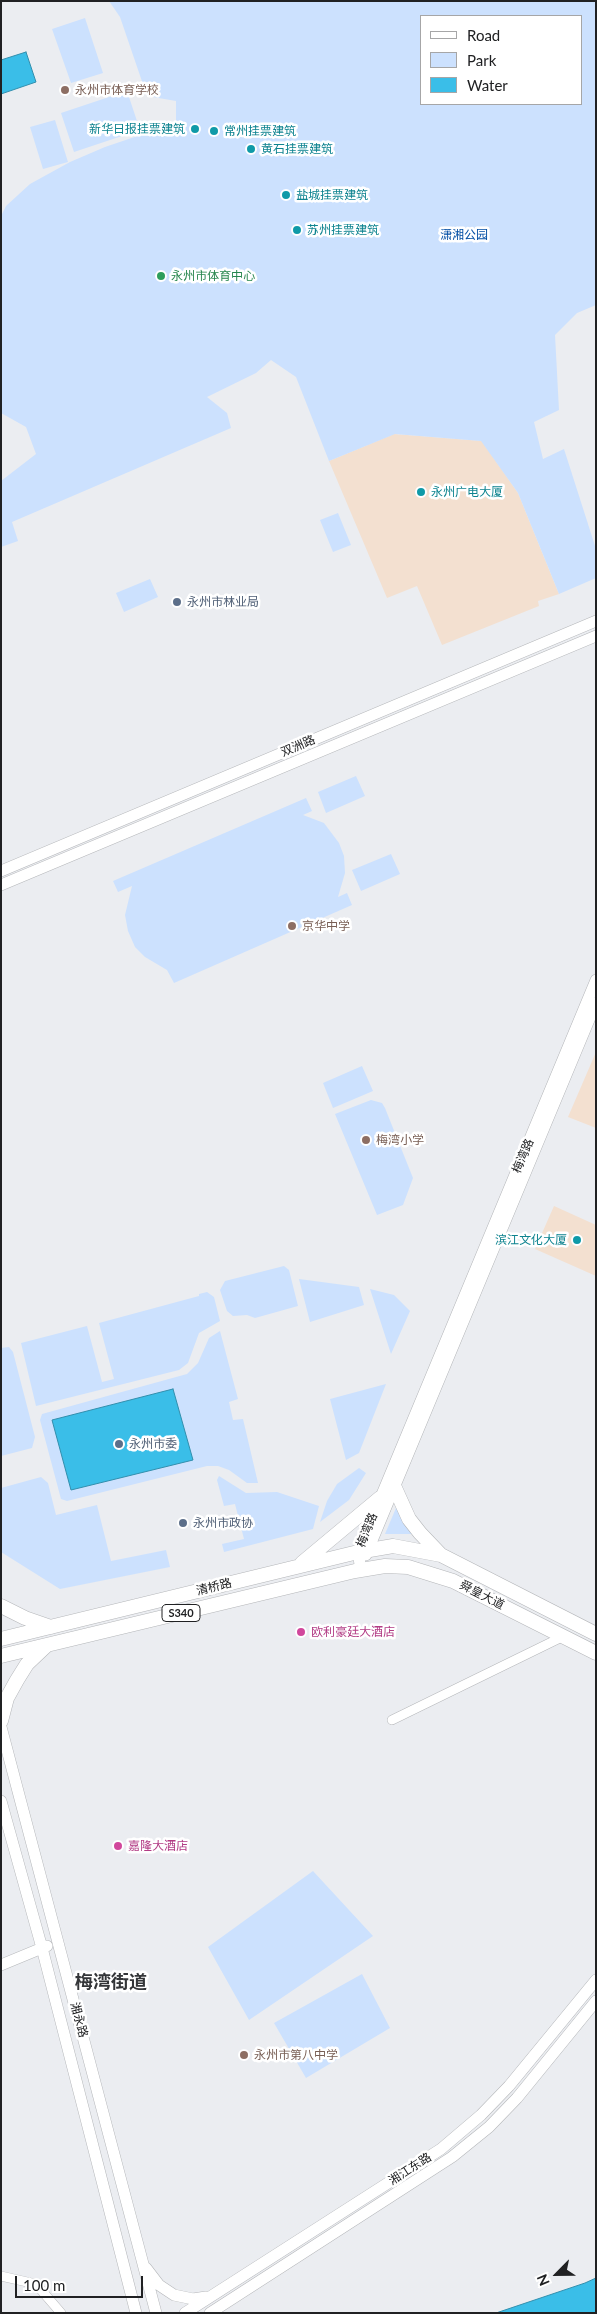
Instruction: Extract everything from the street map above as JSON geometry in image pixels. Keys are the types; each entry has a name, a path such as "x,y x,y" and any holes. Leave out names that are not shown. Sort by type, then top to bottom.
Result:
{"main road":[{"name":"双洲路","path":"1,871 596,621"},
{"name":"双洲路","path":"1,885 596,636"},
{"name":"梅湾路","path":"387,1494 596,980"},
{"name":"梅湾路","path":"361,1570 363,1551 596,1002"},
{"path":"296,1567 387,1494 420,1533 441,1554"},
{"name":"舜皇大道","path":"363,1551 393,1546 441,1554 596,1634"},
{"name":"清桥路","path":"1,1639 363,1551"},
{"name":"舜皇大道","path":"361,1570 393,1566 431,1572 472,1590 596,1653"},
{"name":"清桥路","path":"1,1656 361,1570"},
{"path":"1,1606 25,1618 51,1627 50,1645 27,1664 7,1698 1,1721"},
{"name":"湘永路","path":"1,1727 156,2313"},
{"name":"湘永路","path":"1,1801 42,1948 134,2309"},
{"path":"1,1965 58,1942"},
{"name":"湘江东路","path":"186,2313 441,2149 481,2115 509,2086 596,1980"},
{"name":"湘江东路","path":"210,2313 452,2157 489,2127 517,2098 596,2001"},
{"path":"143,2264 159,2284 174,2295 193,2299 210,2297"}],"street":[{"path":"392,1720 564,1636"},
{"path":"1,2276 36,2284 61,2313"}],"shaded area":[{"path":"394,434 482,441 518,493 559,594 538,601 539,606 442,645 417,586 387,598 329,461"},
{"path":"596,1052 596,1128 568,1117"},
{"name":"滨江文化大厦","path":"554,1206 596,1225 596,1276 535,1249"}],"green space":[{"name":"潇湘公园","path":"109,1 596,1 596,305 577,313 555,335 559,410 534,422 543,459 564,449 596,549 596,578 559,594 518,493 481,441 395,434 329,461 296,377 271,360 256,373 207,397 227,413 231,428 12,522 18,541 1,547 1,481 36,454 26,427 1,413 1,216 6,206 30,184 70,162 105,147 176,123 176,101 147,96 120,17"},
{"path":"85,18 103,73 71,83 52,29"},
{"path":"127,91 140,130 74,152 61,113"},
{"path":"55,120 68,162 43,169 30,127"},
{"path":"338,513 351,545 333,552 320,520"},
{"path":"150,579 158,597 124,612 116,593"},
{"path":"356,776 365,796 326,813 318,792"},
{"path":"306,798 312,811 303,815 324,823 339,843 344,856 345,873 338,897 347,893 352,905 174,983 167,970 145,957 135,947 128,931 125,915 132,886 118,892 113,881"},
{"path":"391,854 400,874 361,891 352,870"},
{"path":"362,1066 373,1091 333,1108 323,1083"},
{"path":"371,1100 382,1103 385,1108 413,1178 403,1205 377,1215 335,1114"},
{"path":"284,1266 289,1270 298,1306 255,1318 247,1315 233,1316 227,1311 220,1290 225,1281"},
{"path":"299,1279 359,1287 364,1305 310,1322"},
{"path":"370,1289 394,1295 410,1311 391,1354"},
{"path":"207,1292 214,1297 220,1321 199,1333 188,1363 179,1370 36,1406 21,1343 87,1326 102,1382 114,1379 99,1323 199,1296 199,1294"},
{"path":"220,1331 238,1399 229,1402 233,1420 243,1419 258,1483 247,1483 229,1470 218,1466 207,1466 67,1501 61,1499 40,1420 42,1414 187,1374 198,1363 209,1338"},
{"path":"9,1347 13,1352 35,1437 32,1448 1,1456 1,1348"},
{"path":"386,1384 359,1453 346,1460 330,1399"},
{"path":"359,1468 366,1473 349,1500 320,1522 327,1501 337,1484"},
{"path":"219,1476 246,1493 277,1492 319,1506 313,1529 224,1552 222,1544 244,1539 235,1504 224,1506 217,1480"},
{"path":"41,1477 48,1483 56,1515 97,1505 111,1561 166,1550 170,1567 60,1589 1,1552 1,1488"},
{"path":"396,1508 403,1519 415,1534 385,1534"},
{"path":"313,1871 373,1936 249,2020 208,1947"},
{"path":"362,1974 390,2028 306,2078 274,2023"}],"water":[{"path":"26,52 36,82 1,94 1,60"},
{"path":"173,1389 193,1460 71,1490 52,1420"},
{"path":"596,2278 596,2313 496,2313 585,2283"}],"place":[{"name":"永州市体育学校","path":"65,90"},
{"name":"新华日报挂票建筑","path":"195,129"},
{"name":"常州挂票建筑","path":"214,131"},
{"name":"黄石挂票建筑","path":"251,149"},
{"name":"盐城挂票建筑","path":"286,195"},
{"name":"苏州挂票建筑","path":"297,230"},
{"name":"永州市体育中心","path":"161,276"},
{"name":"永州广电大厦","path":"421,492"},
{"name":"永州市林业局","path":"177,602"},
{"name":"京华中学","path":"292,926"},
{"name":"梅湾小学","path":"366,1140"},
{"name":"滨江文化大厦","path":"577,1240"},
{"name":"永州市委","path":"119,1444"},
{"name":"永州市政协","path":"183,1523"},
{"name":"欧利豪廷大酒店","path":"301,1632"},
{"name":"嘉隆大酒店","path":"118,1846"},
{"name":"永州市第八中学","path":"244,2055"}],"district":[{"name":"梅湾街道","path":"111,1982"}]}
